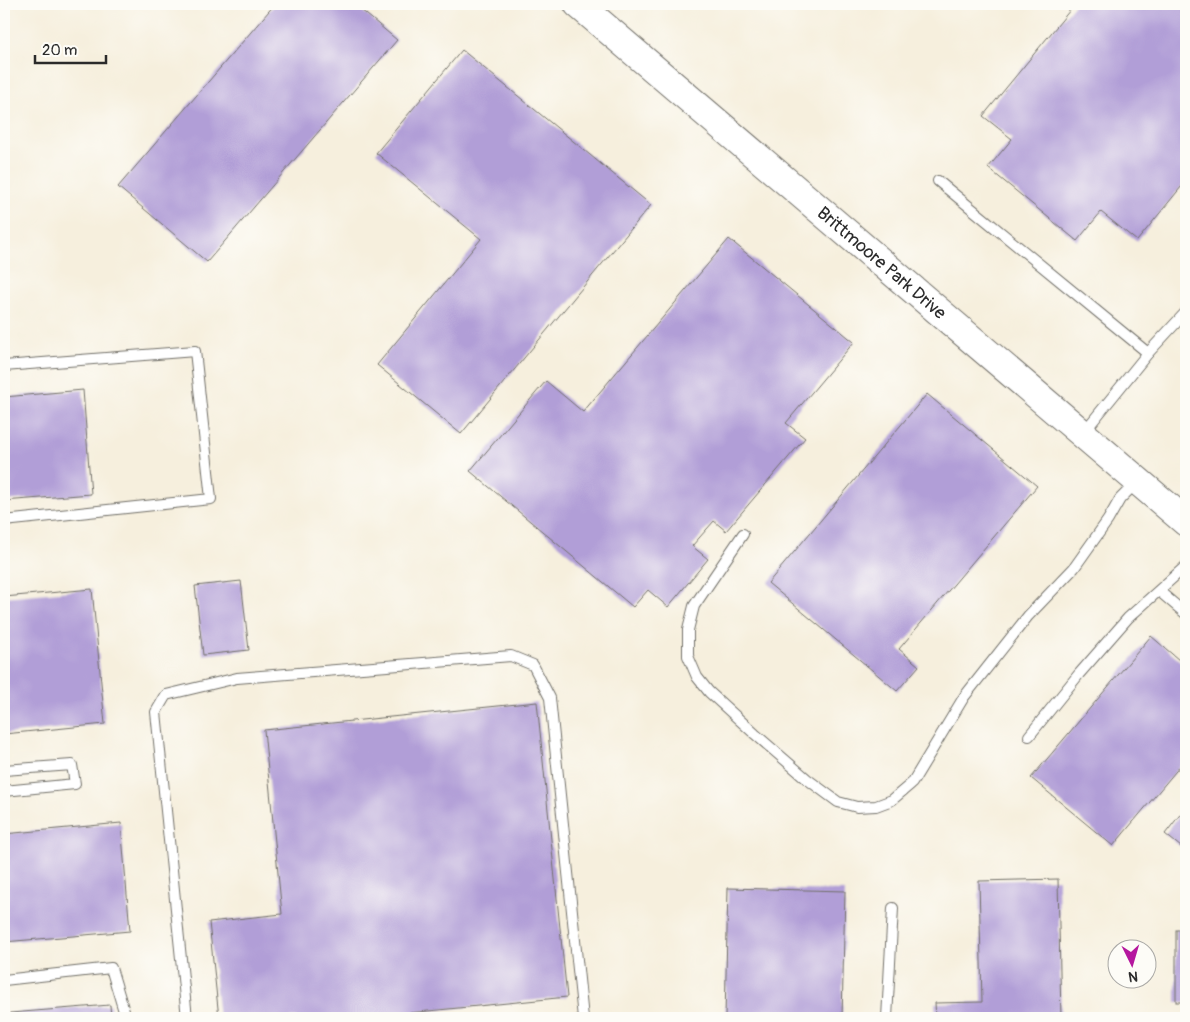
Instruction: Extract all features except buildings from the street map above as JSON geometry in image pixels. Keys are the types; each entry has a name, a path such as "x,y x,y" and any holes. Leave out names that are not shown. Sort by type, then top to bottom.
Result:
{"street":[{"name":"Brittmoore Park Drive","path":"578,4 1186,522"}],"lane":[{"path":"938,181 1148,353"},
{"path":"1083,433 1148,353 1186,312"},
{"path":"4,366 195,351 211,499 4,521"},
{"path":"743,534 694,606 688,630 688,656 697,677 709,692 755,734 807,779 838,802 857,807 876,806 892,800 912,782 964,697 1028,616 1074,568 1108,520 1120,499 1139,481"},
{"path":"1029,736 1128,618 1186,566"},
{"path":"1158,591 1186,614"},
{"path":"187,1018 156,712 166,695 237,678 511,656 533,665 550,698 583,1018"},
{"path":"4,770 72,765 75,784 4,791"},
{"path":"887,1018 893,908"},
{"path":"4,980 111,968 126,1018"}]}
